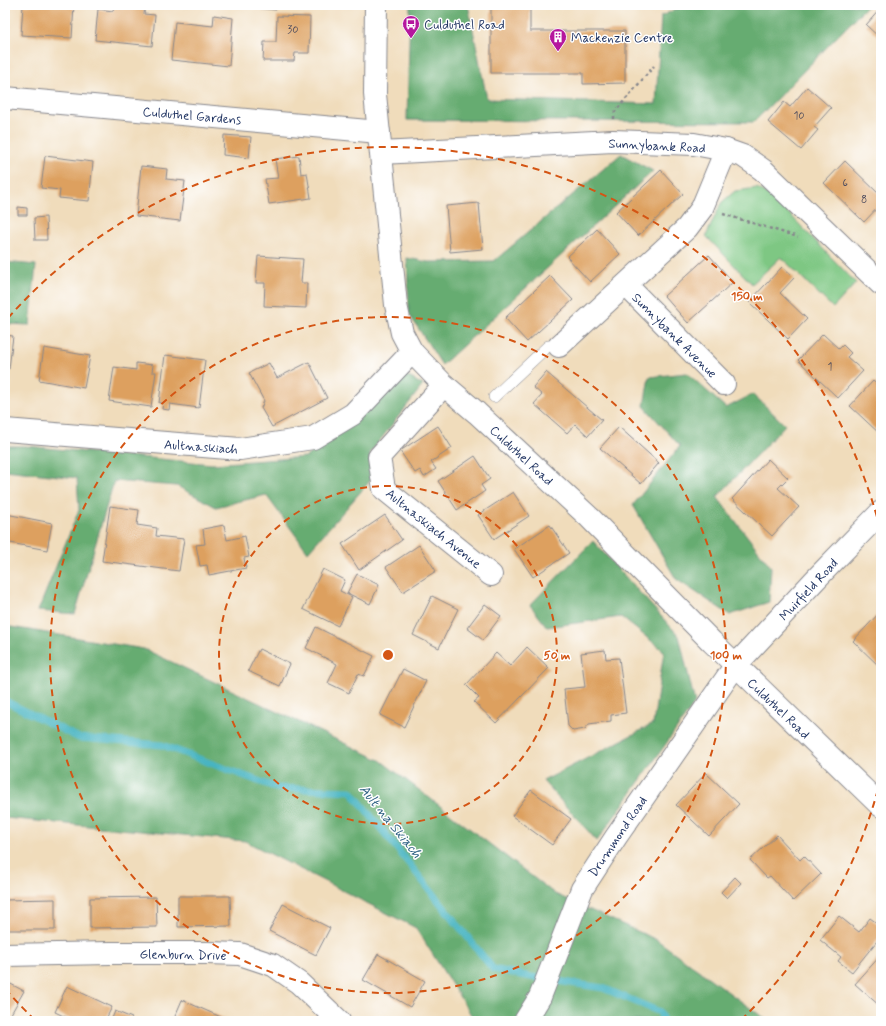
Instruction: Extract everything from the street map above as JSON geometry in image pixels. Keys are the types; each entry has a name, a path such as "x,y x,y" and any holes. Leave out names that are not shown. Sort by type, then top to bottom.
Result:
{"street":[{"name":"Culduthel Road","path":"376,5 375,94 396,305 402,333 412,352 444,385 477,413 590,518 735,666 881,806"},
{"name":"Culduthel Gardens","path":"5,98 380,142"},
{"name":"Sunnybank Road","path":"380,142 613,141 694,144 726,150 743,156 763,170 881,284"},
{"name":"Sunnybank Avenue","path":"559,346 687,228 702,208 726,150"},
{"name":"Sunnybank Avenue","path":"626,285 724,384"},
{"name":"Aultnaskiach","path":"5,430 240,449 313,438 353,414 412,352"},
{"name":"Aultnaskiach Avenue","path":"444,385 379,457 384,489 491,575"},
{"name":"Muirfield Road","path":"735,666 881,512"},
{"name":"Drummond Road","path":"525,1021 540,997 582,888 735,666"},
{"name":"Glenburn Drive","path":"5,955 110,953 240,954 274,965 299,983 339,1021"}],"lane":[{"path":"494,397 548,346 559,346"}],"path":[{"path":"613,141 614,113 654,66"},
{"path":"702,208 805,239"}],"green space":[{"path":"410,5 468,5 487,99 656,104 661,16 686,5 868,5 754,122 407,120"},
{"path":"621,154 653,171 442,365 409,314 407,258 428,262 494,261"},
{"path":"757,188 774,198 856,283 833,308 781,257 752,284 706,236 721,203 735,191"},
{"path":"5,262 36,265 30,325 5,324"},
{"path":"687,373 726,408 753,394 785,425 717,497 771,567 769,602 730,615 676,579 633,505 680,446 644,406 649,377"},
{"path":"405,375 423,385 370,453 370,481 308,552 266,495 216,507 177,486 114,481 75,614 38,611 79,510 77,478 5,470 5,446 26,446 212,464 306,457"},
{"path":"593,541 679,636 695,703 597,841 543,781 653,724 664,651 621,617 547,627 530,605"},
{"path":"5,626 144,649 380,760 555,894 657,940 768,1021 475,1021 416,928 245,841 5,818"}],"building":[{"path":"23,5 74,5 72,38 21,35"},
{"path":"114,5 145,6 144,14 155,15 152,46 95,40 98,9 113,11"},
{"path":"254,5 277,5 276,10 254,8"},
{"name":"Mackenzie Centre","path":"491,5 530,5 530,31 625,31 625,83 583,84 583,73 491,73"},
{"path":"881,8 881,39 866,25"},
{"path":"214,15 233,18 229,66 171,60 175,22 213,26"},
{"path":"277,16 310,17 309,53 295,53 294,61 263,61 264,42 276,42"},
{"path":"807,87 831,108 814,127 818,130 801,150 768,122 784,102 790,107"},
{"path":"224,135 251,137 249,158 223,155"},
{"path":"45,156 93,162 89,201 59,198 60,190 41,188"},
{"path":"299,156 301,174 307,173 311,198 269,204 265,179 278,178 275,159"},
{"path":"845,161 881,196 881,204 864,222 824,183"},
{"path":"141,166 167,169 166,179 185,181 180,221 136,216"},
{"path":"661,170 683,194 638,236 616,212"},
{"path":"479,203 483,249 450,252 446,206"},
{"path":"18,207 27,208 27,215 18,215"},
{"path":"46,217 47,240 35,240 34,218"},
{"path":"597,229 620,254 590,282 567,257"},
{"path":"709,255 733,282 688,323 664,296"},
{"path":"258,256 303,259 301,283 307,283 306,308 264,306 265,283 256,283"},
{"path":"782,267 794,278 780,293 807,319 788,339 749,302"},
{"path":"550,276 573,300 527,342 505,318"},
{"path":"823,334 839,349 843,345 851,353 847,357 863,371 838,398 798,360"},
{"path":"5,335 13,336 9,369 5,368"},
{"path":"44,348 90,356 84,388 39,380"},
{"path":"165,355 205,360 199,408 170,404 169,410 162,409 163,403 159,403"},
{"path":"309,362 327,398 272,427 261,408 264,401 249,373 269,363 277,378"},
{"path":"136,363 153,365 152,372 156,372 151,407 109,401 114,367 136,370"},
{"path":"546,372 602,420 588,436 575,424 567,433 534,404 542,395 533,387"},
{"path":"873,381 881,388 881,435 850,406"},
{"path":"438,426 452,448 431,462 436,469 424,477 420,470 415,473 400,451"},
{"path":"619,427 659,463 641,484 600,448"},
{"path":"475,456 490,479 481,485 485,491 457,510 438,481"},
{"path":"768,459 788,478 778,488 799,507 772,536 732,499"},
{"path":"513,492 529,516 494,539 478,515"},
{"path":"110,506 139,510 137,525 157,528 156,536 184,539 179,571 102,561"},
{"path":"6,514 52,523 47,550 5,542"},
{"path":"385,515 402,540 359,570 342,544"},
{"path":"224,525 227,540 245,536 249,557 244,558 246,568 209,575 207,565 200,566 196,545 205,544 203,529"},
{"path":"550,525 569,553 533,577 514,549"},
{"path":"419,545 436,571 403,592 386,567"},
{"path":"323,569 345,580 340,591 352,597 338,626 303,609"},
{"path":"357,574 379,585 370,604 347,593"},
{"path":"432,596 458,609 439,648 413,635"},
{"path":"485,604 501,616 483,640 467,628"},
{"path":"881,611 881,668 853,641"},
{"path":"316,627 374,656 364,676 358,674 349,693 328,683 337,664 306,648"},
{"path":"527,647 549,668 496,723 474,702 479,698 466,685 496,653 510,666"},
{"path":"259,649 290,664 280,686 248,671"},
{"path":"605,650 606,659 619,658 626,713 611,715 611,721 589,724 585,729 573,731 568,726 564,689 585,687 581,653"},
{"path":"403,669 426,681 404,727 380,715"},
{"path":"706,773 739,804 709,836 676,805"},
{"path":"531,790 571,819 552,845 512,816"},
{"path":"777,835 800,860 804,856 821,874 793,901 770,876 767,878 750,860"},
{"path":"735,877 741,883 727,898 721,892"},
{"path":"178,896 230,896 231,926 178,927"},
{"path":"156,897 157,927 90,928 90,898"},
{"path":"55,899 55,930 5,930 5,900"},
{"path":"283,904 330,928 316,955 269,931"},
{"path":"839,916 859,932 870,918 881,926 881,936 852,972 838,961 841,957 820,940"},
{"path":"378,954 425,981 410,1007 363,980"},
{"path":"881,955 881,1007 855,984"},
{"path":"5,981 24,991 7,1021 5,1021"},
{"path":"67,986 112,1007 105,1021 74,1021 55,1012"},
{"path":"182,1000 230,1021 173,1021"},
{"path":"115,1011 132,1018 130,1021 111,1021"}],"waterway":[{"name":"Ault na Skiach","path":"5,701 79,738 162,745 277,788 351,791 493,969 531,977 603,988 660,1012 663,1021"}],"place":[{"name":"Culduthel Road","path":"411,39"},
{"name":"Mackenzie Centre","path":"558,52"}]}
